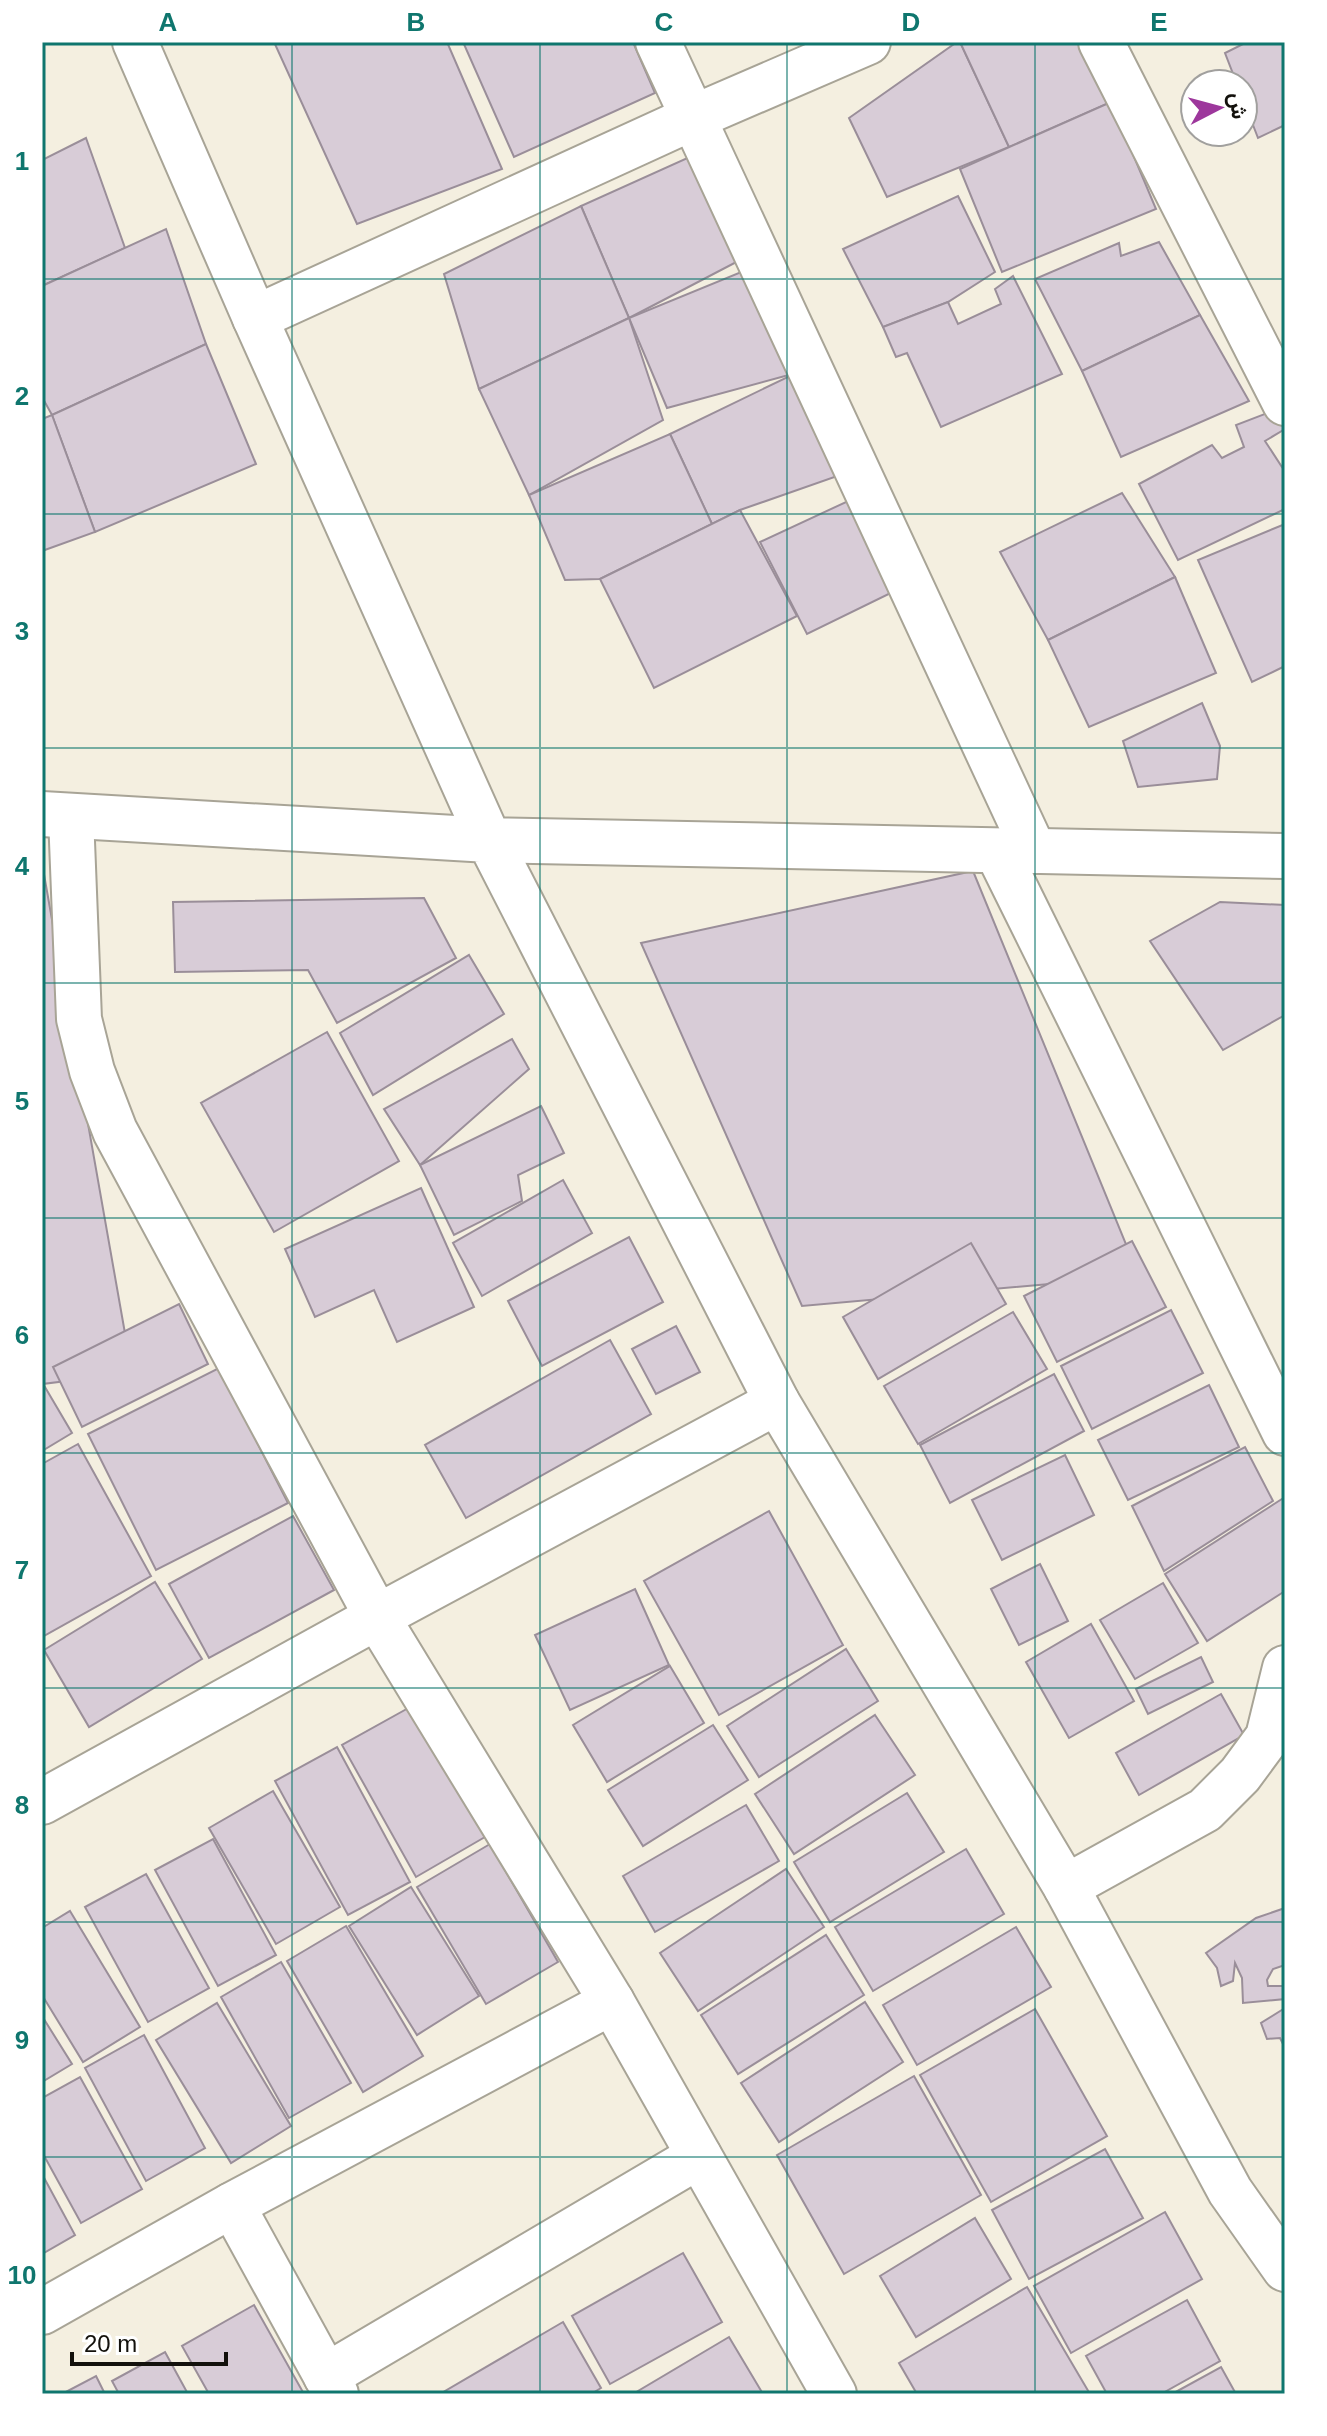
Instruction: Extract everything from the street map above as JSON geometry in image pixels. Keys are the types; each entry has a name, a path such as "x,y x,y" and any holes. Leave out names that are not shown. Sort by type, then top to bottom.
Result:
{"street":[{"path":"135,42 489,840 777,1402 1066,1887 1230,2191 1285,2269"},
{"path":"658,42 1016,851 1285,1433"},
{"path":"255,318 692,118 868,42"},
{"path":"1101,42 1285,403"},
{"path":"834,2394 612,2002 377,1617 115,1131 92,1071 79,1019 57,815 489,840 1285,856"},
{"path":"42,1802 777,1402"},
{"path":"1066,1887 1205,1810 1240,1775 1268,1737 1285,1668"},
{"path":"42,2312 232,2205 612,2002"},
{"path":"232,2205 331,2385 699,2156"}],"building":[{"path":"274,42 447,42 502,169 357,224"},
{"path":"463,42 633,42 655,93 514,157"},
{"path":"960,42 1009,147 887,197 849,118"},
{"path":"960,42 1085,42 1111,102 1009,147"},
{"path":"1247,42 1285,42 1285,125 1259,138 1259,68 1231,68 1225,53"},
{"path":"1111,102 1156,209 1002,272 960,169"},
{"path":"86,138 125,248 42,286 42,160"},
{"path":"694,155 746,257 629,318 581,206"},
{"path":"958,196 995,272 948,302 883,327 843,249"},
{"path":"581,206 629,318 479,389 444,274"},
{"path":"166,229 206,344 52,415 42,397 42,286"},
{"path":"1159,242 1200,315 1082,371 1035,279 1119,243 1121,256"},
{"path":"751,268 796,373 667,408 629,318"},
{"path":"1013,276 1062,374 941,427 907,353 896,357 883,327 948,302 958,324 1001,304 995,289"},
{"path":"1200,315 1249,401 1121,457 1082,371"},
{"path":"629,318 663,420 529,495 479,389"},
{"path":"206,344 256,464 95,532 52,415"},
{"path":"796,373 846,473 740,510 712,524 670,434"},
{"path":"1278,409 1285,420 1285,429 1265,441 1282,467 1285,465 1285,509 1178,560 1139,484 1212,445 1222,458 1244,447 1236,425"},
{"path":"52,415 95,532 42,551 42,419"},
{"path":"670,434 712,524 600,579 565,580 529,495"},
{"path":"1122,493 1175,577 1048,640 1000,552"},
{"path":"859,496 903,587 807,634 760,542"},
{"path":"740,510 797,616 654,688 600,579"},
{"path":"1285,524 1285,666 1252,682 1198,560"},
{"path":"1175,577 1216,673 1089,727 1048,640"},
{"path":"1202,703 1220,746 1217,779 1138,787 1123,741"},
{"path":"42,863 132,1373 42,1384"},
{"path":"973,871 1139,1276 802,1306 641,943"},
{"path":"424,898 456,958 337,1023 308,970 175,972 173,902"},
{"path":"1220,902 1285,905 1285,1015 1223,1050 1150,941"},
{"path":"469,955 504,1014 373,1095 340,1033"},
{"path":"327,1032 399,1161 274,1232 201,1103"},
{"path":"512,1039 529,1069 420,1165 384,1109"},
{"path":"541,1106 564,1153 518,1175 522,1201 454,1235 420,1165"},
{"path":"563,1180 592,1233 482,1296 453,1243"},
{"path":"421,1188 474,1307 397,1342 374,1290 315,1317 285,1249"},
{"path":"629,1237 663,1302 542,1366 508,1301"},
{"path":"1132,1241 1166,1307 1057,1362 1024,1296"},
{"path":"971,1243 1006,1304 878,1379 843,1317"},
{"path":"179,1304 208,1364 82,1427 53,1367"},
{"path":"1171,1310 1203,1373 1092,1429 1061,1366"},
{"path":"1013,1312 1047,1369 918,1444 884,1386"},
{"path":"676,1326 700,1372 656,1394 632,1349"},
{"path":"610,1340 651,1414 466,1518 425,1445"},
{"path":"219,1368 288,1503 156,1570 88,1434"},
{"path":"1054,1374 1084,1431 950,1503 920,1445"},
{"path":"42,1382 72,1433 42,1451"},
{"path":"1209,1385 1239,1447 1128,1500 1098,1440"},
{"path":"78,1444 151,1576 42,1637 42,1464"},
{"path":"1245,1447 1273,1501 1164,1571 1132,1506"},
{"path":"1065,1455 1094,1515 1002,1560 972,1500"},
{"path":"1285,1497 1285,1591 1207,1641 1165,1574"},
{"path":"769,1511 843,1645 719,1715 644,1581"},
{"path":"293,1516 334,1590 209,1658 169,1584"},
{"path":"1040,1564 1068,1621 1019,1645 991,1589"},
{"path":"155,1582 202,1659 89,1727 44,1650"},
{"path":"1163,1583 1198,1643 1135,1679 1100,1620"},
{"path":"635,1589 669,1665 570,1710 535,1635"},
{"path":"1091,1624 1134,1701 1069,1738 1026,1662"},
{"path":"846,1649 878,1701 759,1777 727,1726"},
{"path":"1201,1657 1213,1682 1148,1714 1136,1689"},
{"path":"670,1666 704,1723 607,1782 573,1725"},
{"path":"1221,1694 1244,1735 1139,1795 1116,1753"},
{"path":"412,1706 485,1837 416,1877 342,1745"},
{"path":"875,1715 915,1775 794,1854 755,1794"},
{"path":"713,1725 748,1780 643,1846 608,1790"},
{"path":"337,1747 410,1882 348,1915 275,1781"},
{"path":"273,1791 340,1907 276,1944 209,1828"},
{"path":"907,1793 944,1852 830,1922 794,1862"},
{"path":"746,1805 779,1861 655,1932 623,1876"},
{"path":"213,1839 276,1955 218,1986 155,1870"},
{"path":"490,1844 558,1962 486,2004 417,1887"},
{"path":"966,1849 1004,1914 873,1991 835,1927"},
{"path":"786,1869 824,1927 698,2011 660,1953"},
{"path":"146,1874 209,1988 148,2022 85,1907"},
{"path":"411,1887 479,1996 417,2035 349,1926"},
{"path":"1285,1908 1285,1965 1273,1969 1267,1980 1268,1986 1285,1986 1285,1999 1243,2003 1242,1978 1235,1963 1233,1981 1221,1986 1217,1968 1206,1953 1256,1918"},
{"path":"70,1911 140,2027 83,2062 42,1995 42,1928"},
{"path":"346,1926 423,2056 363,2092 287,1961"},
{"path":"1016,1927 1051,1987 917,2065 883,2005"},
{"path":"826,1935 864,1995 738,2074 701,2015"},
{"path":"281,1962 351,2083 289,2118 221,1997"},
{"path":"865,2002 903,2062 779,2142 741,2083"},
{"path":"217,2003 291,2126 231,2163 156,2040"},
{"path":"1285,2008 1285,2048 1280,2038 1267,2039 1261,2023"},
{"path":"1035,2009 1107,2136 991,2202 920,2075"},
{"path":"42,2016 72,2064 42,2082"},
{"path":"144,2035 205,2148 146,2181 85,2068"},
{"path":"914,2076 981,2195 844,2274 777,2155"},
{"path":"80,2077 142,2189 81,2223 42,2152 42,2098"},
{"path":"1105,2149 1143,2218 1029,2279 992,2210"},
{"path":"42,2174 75,2235 42,2254"},
{"path":"1165,2212 1202,2279 1071,2353 1034,2286"},
{"path":"975,2218 1011,2279 916,2337 880,2276"},
{"path":"683,2253 722,2322 610,2384 572,2316"},
{"path":"1027,2287 1090,2394 917,2394 899,2363"},
{"path":"1187,2300 1220,2361 1161,2394 1107,2394 1086,2356"},
{"path":"254,2305 304,2394 209,2394 182,2346"},
{"path":"563,2322 601,2388 591,2394 440,2394"},
{"path":"729,2337 763,2394 633,2394"},
{"path":"165,2352 188,2394 119,2394 112,2381"},
{"path":"1221,2367 1236,2394 1172,2394"},
{"path":"96,2376 105,2394 62,2394"}]}
